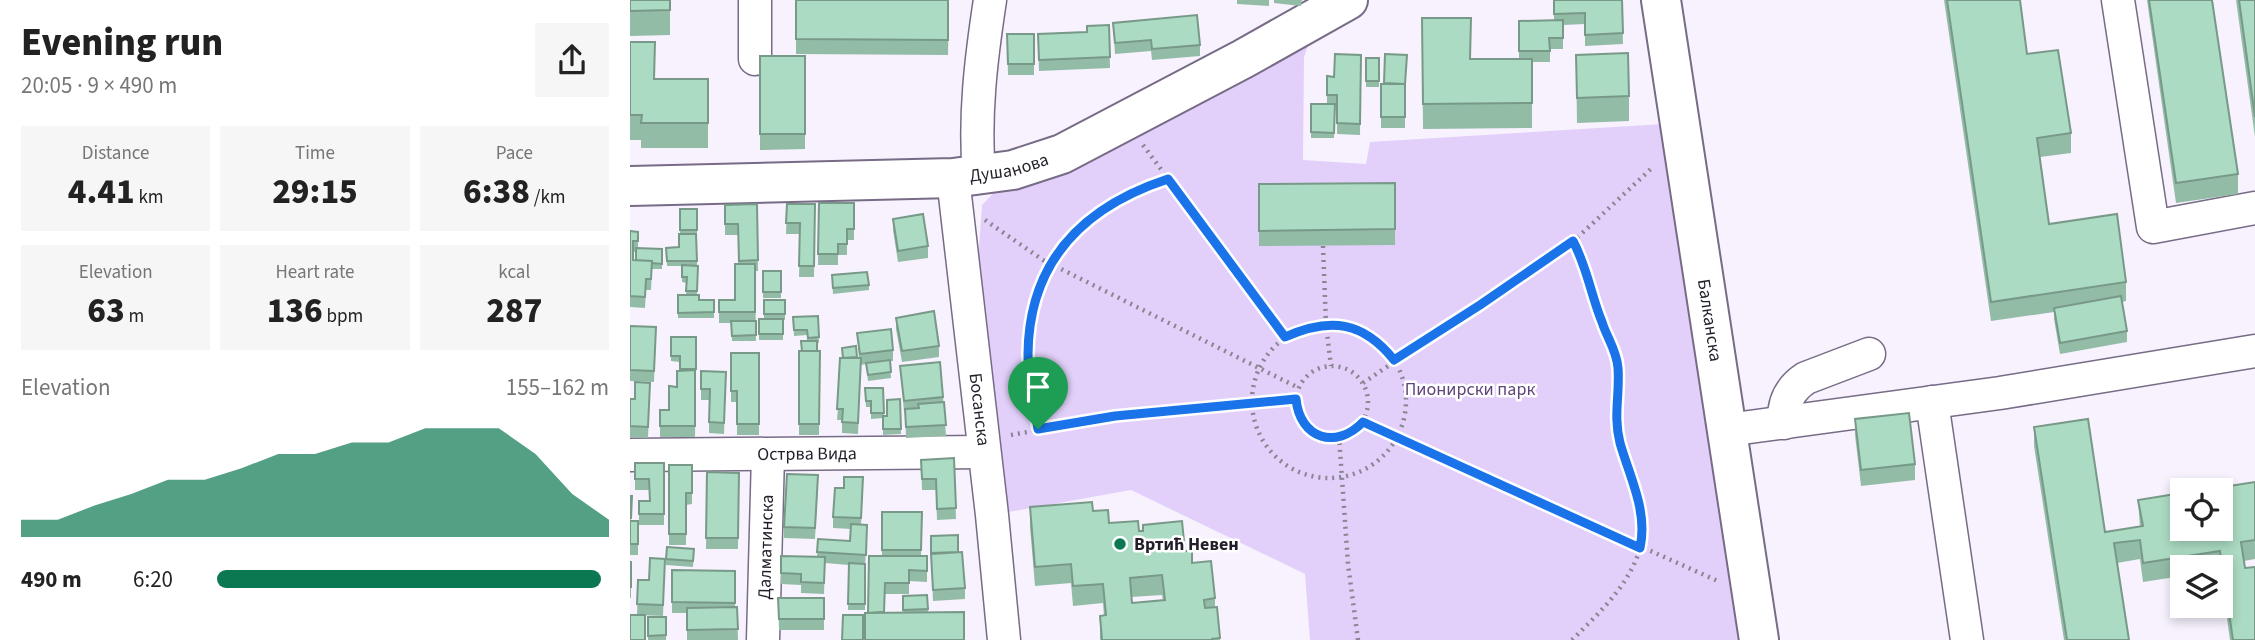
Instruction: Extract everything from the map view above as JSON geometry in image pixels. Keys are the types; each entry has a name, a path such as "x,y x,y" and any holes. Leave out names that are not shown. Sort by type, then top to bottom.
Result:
{"main road":[{"name":"Балканска","path":"1661,0 1759,640"},
{"name":"Душанова","path":"630,186 966,177 1013,170 1062,154 1325,6"}],"street":[{"path":"755,0 755,59"},
{"name":"Босанска","path":"989,0 981,61 976,136 966,177 983,446 1004,640"},
{"path":"2118,0 2153,227 2255,208"},
{"path":"1727,430 1932,402 2255,351"},
{"path":"1784,424 1786,403 1797,384 1869,354"},
{"path":"1932,402 1967,640"},
{"name":"Острва Вида","path":"630,455 768,455 983,446"},
{"name":"Далматинска","path":"763,640 768,455"}],"path":[{"path":"1140,142 1285,337"},
{"path":"1363,383 1573,241 1654,166"},
{"path":"1038,429 1028,357 1030,324 1037,294 1049,263 1097,212 1145,187 1168,179"},
{"path":"978,215 1049,263 1298,388"},
{"path":"1572,640 1608,604 1628,576 1643,535 1639,500 1617,425 1615,406 1618,366 1615,353 1601,322 1585,264 1573,241"},
{"path":"1323,246 1326,325 1331,366"},
{"path":"1334,324 1359,330 1381,343 1394,360 1405,388 1405,413 1398,438 1382,458 1361,472 1342,477 1311,477 1287,467 1269,450 1262,439 1256,428 1251,403 1255,378 1267,355 1285,337 1309,327 1326,325 1334,324"},
{"path":"1331,366 1349,369 1363,383 1368,398 1367,411 1363,422 1354,430 1339,436 1321,436 1310,430 1297,411 1298,388 1314,370 1331,366"},
{"path":"983,446 1038,429 1115,416 1296,399"},
{"path":"1363,422 1727,586"},
{"path":"1339,436 1348,564 1358,640"}],"green space":[{"name":"Пионирски парк","path":"1318,18 1304,57 1303,160 1366,164 1370,142 1680,123 1759,640 1310,640 1305,574 1131,490 992,515 978,263 982,205 1002,184"}],"building":[{"path":"630,0 670,0 670,10 630,11"},
{"path":"796,0 948,0 948,40 796,39"},
{"path":"1554,0 1622,0 1623,33 1585,35 1585,13 1554,14"},
{"path":"1947,0 2020,0 2027,54 2058,50 2071,133 2037,138 2049,224 2117,214 2126,282 1991,302"},
{"path":"2149,0 2212,0 2238,174 2176,183"},
{"path":"2239,0 2255,0 2255,117"},
{"path":"1197,15 1200,45 1152,49 1151,40 1115,43 1113,23"},
{"path":"1422,18 1471,18 1470,59 1532,59 1532,103 1423,104"},
{"path":"1563,20 1563,38 1549,38 1550,51 1519,51 1519,21"},
{"path":"1109,25 1110,57 1039,60 1038,34 1087,32 1087,26"},
{"path":"1007,34 1034,34 1034,64 1008,64"},
{"path":"630,42 655,42 654,79 708,79 708,123 641,123 642,115 630,115"},
{"path":"1628,53 1629,96 1577,98 1576,55"},
{"path":"1335,54 1361,55 1360,124 1337,123 1337,95 1327,95 1327,76 1334,77"},
{"path":"1385,54 1407,55 1405,84 1384,83"},
{"path":"760,56 805,56 805,134 760,134"},
{"path":"1366,58 1379,58 1379,81 1366,81"},
{"path":"1381,84 1405,84 1405,117 1381,117"},
{"path":"1311,104 1335,104 1334,133 1311,132"},
{"path":"1395,183 1395,229 1259,231 1259,184"},
{"path":"819,203 854,203 854,229 847,229 847,244 838,244 838,254 818,254"},
{"path":"757,204 758,260 739,261 738,224 725,224 725,205"},
{"path":"787,204 815,204 814,266 799,266 800,223 786,223"},
{"path":"680,209 697,209 697,230 680,230"},
{"path":"923,214 928,246 898,251 893,219"},
{"path":"630,231 638,232 638,241 633,241 633,260 652,261 651,279 646,279 645,297 630,296"},
{"path":"679,234 696,234 697,261 667,261 666,248 679,247"},
{"path":"636,248 662,249 662,264 636,260"},
{"path":"735,264 755,264 755,312 719,312 719,300 735,300"},
{"path":"682,265 698,266 697,291 686,291 687,277 682,277"},
{"path":"763,271 781,271 781,292 763,292"},
{"path":"867,272 869,285 833,288 832,275"},
{"path":"678,295 699,295 699,300 714,300 714,312 678,313"},
{"path":"2121,296 2127,331 2060,343 2054,308"},
{"path":"764,300 785,300 785,314 764,314"},
{"path":"934,311 939,346 902,351 896,318"},
{"path":"818,316 819,337 808,338 807,330 794,330 793,317"},
{"path":"759,319 783,319 783,334 759,334"},
{"path":"731,321 756,321 756,335 732,336"},
{"path":"630,326 656,327 654,371 630,370"},
{"path":"891,329 893,350 860,354 857,333"},
{"path":"671,337 696,337 696,369 680,369 680,356 671,356"},
{"path":"801,341 817,341 817,351 802,351"},
{"path":"856,346 857,357 843,358 842,348"},
{"path":"799,351 820,351 819,424 799,424"},
{"path":"731,353 759,353 759,424 737,424 737,391 731,391"},
{"path":"840,358 861,358 858,423 842,422 843,409 837,409"},
{"path":"890,360 891,372 868,375 866,363"},
{"path":"940,362 943,397 904,401 900,366"},
{"path":"695,370 695,426 660,426 660,410 669,410 669,386 677,387 677,371"},
{"path":"701,371 726,372 724,423 709,422 710,389 701,389"},
{"path":"635,382 650,383 648,427 630,426 630,399 635,399"},
{"path":"865,388 883,388 884,413 871,413 871,401 866,401"},
{"path":"900,399 901,429 883,429 883,416 887,416 887,400"},
{"path":"944,402 946,425 906,427 905,409 919,408 918,404"},
{"path":"1909,413 1915,464 1861,470 1855,419"},
{"path":"2088,419 2105,532 2143,526 2138,500 2170,495 2170,541 2233,541 2233,485 2255,482 2255,540 2241,542 2245,568 2255,567 2255,640 2233,640 2230,618 2233,618 2233,555 2221,555 2220,551 2170,555 2170,559 2143,563 2140,540 2114,543 2129,640 2067,640 2034,427"},
{"path":"954,458 956,508 937,509 936,479 922,479 921,460"},
{"path":"635,463 664,463 664,514 639,514 639,501 650,501 649,479 635,479"},
{"path":"669,465 692,465 692,493 686,493 686,534 669,534"},
{"path":"707,472 739,473 738,538 706,538"},
{"path":"787,474 818,475 815,528 784,527"},
{"path":"844,477 863,477 861,518 833,517 835,488 844,488"},
{"path":"632,496 631,518 630,518"},
{"path":"1092,502 1093,511 1108,510 1109,523 1138,521 1139,531 1143,531 1143,525 1182,521 1185,551 1192,551 1192,563 1211,561 1215,598 1204,600 1205,608 1217,607 1220,638 1102,640 1100,616 1106,615 1103,584 1073,586 1071,564 1035,567 1030,507","holes":["1162,575 1165,600 1132,603 1130,578"]},
{"path":"882,512 922,512 921,550 882,550"},
{"path":"630,521 638,521 638,544 630,544"},
{"path":"851,524 867,525 866,555 817,552 818,539 850,541"},
{"path":"958,535 958,552 931,553 931,536"},
{"path":"667,547 694,549 693,561 666,559"},
{"path":"962,552 965,588 933,590 931,554"},
{"path":"781,556 825,557 824,583 801,582 801,574 781,573"},
{"path":"869,556 927,556 927,571 909,570 909,583 885,583 884,612 868,613"},
{"path":"650,558 665,559 663,605 637,604 638,580 649,580"},
{"path":"849,563 865,564 865,604 848,604"},
{"path":"672,570 735,571 735,603 672,602"},
{"path":"927,595 928,609 903,610 903,596"},
{"path":"778,598 824,598 824,619 779,619"},
{"path":"737,607 738,629 687,630 687,608"},
{"path":"964,612 964,640 865,640 865,613"},
{"path":"630,615 645,615 645,640 630,640"},
{"path":"843,615 863,615 863,640 842,640"},
{"path":"648,617 666,617 666,635 648,636"}],"place":[{"name":"Вртић Невен","path":"1120,544"}],"route":[{"path":"1168,179 1285,337 1309,327 1334,324 1359,330 1381,343 1394,360 1573,241 1585,264 1601,322 1615,353 1618,366 1615,406 1617,425 1620,444 1639,500 1643,535 1640,548 1363,422 1344,436 1321,436 1302,422 1296,399 1115,416 1038,429 1028,357 1030,324 1037,294 1049,263 1097,212 1145,187 1168,179"}]}
